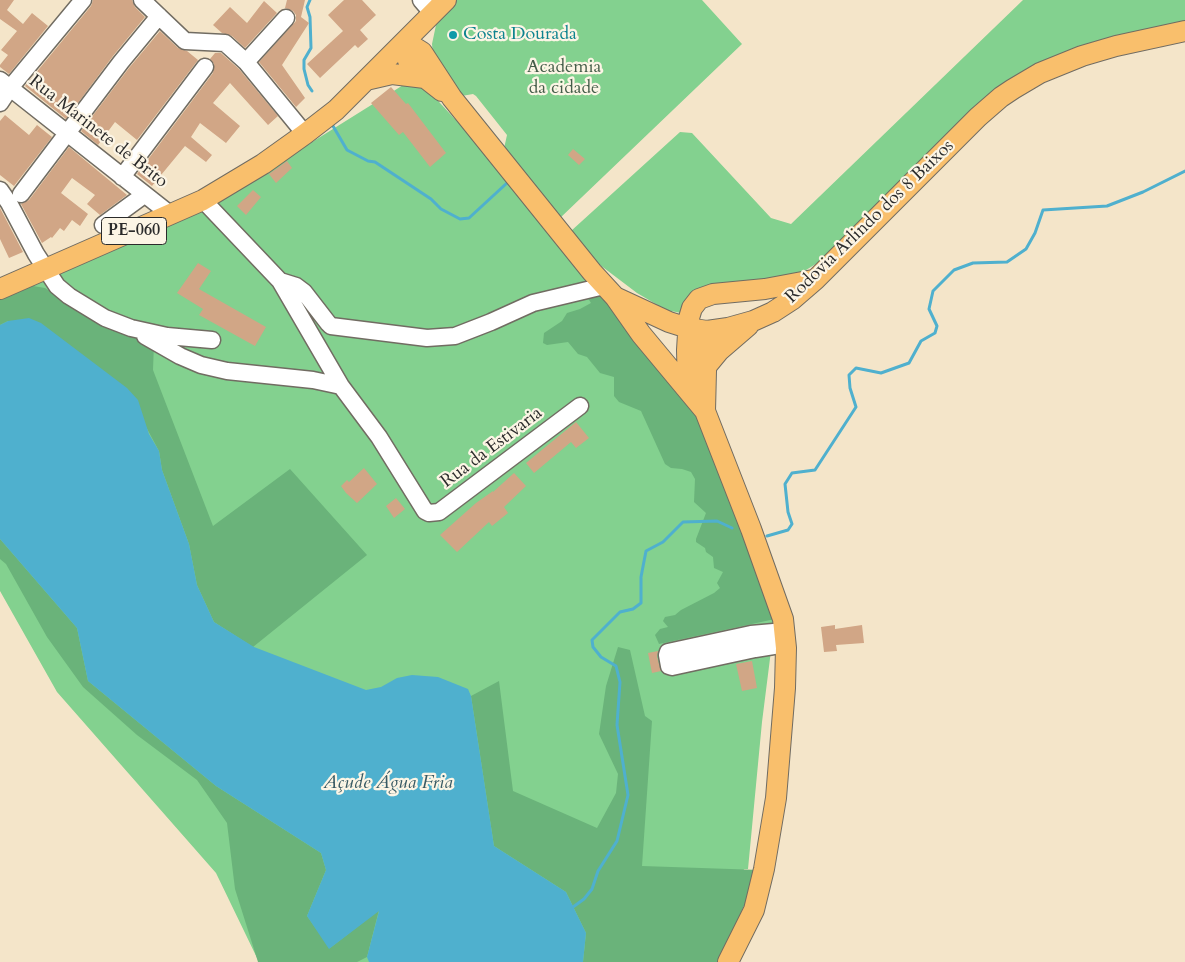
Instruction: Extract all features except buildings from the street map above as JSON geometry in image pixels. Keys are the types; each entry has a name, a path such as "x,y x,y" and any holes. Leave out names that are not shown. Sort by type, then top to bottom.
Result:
{"main road":[{"name":"PE-060","path":"0,289 203,200 263,164 336,110 402,45 433,5"},
{"path":"366,80 392,74 428,72 433,5"},
{"name":"Rodovia Arlindo dos 8 Baixos","path":"402,45 409,63 428,72 452,98 610,291 688,328 707,331 728,328 753,321 785,305 814,280 978,117 1001,97 1040,73 1082,56 1116,46 1185,31"},
{"path":"688,390 688,328 692,308 699,300 706,296 777,287 814,280"},
{"path":"610,291 641,334 705,411 781,612 786,638 785,688 776,798 764,869 754,910 728,962"},
{"path":"705,368 719,351 753,321"},
{"path":"705,411 707,331"}],"street":[{"path":"0,103 5,84 83,0"},
{"path":"142,0 185,41 225,43 246,62 305,134"},
{"path":"21,194 66,133 159,16"},
{"path":"246,62 286,18"},
{"path":"122,177 205,67"},
{"name":"Rua Marinete de Brito","path":"5,84 171,215"},
{"path":"0,190 36,254 57,286 69,296 105,318 132,328 167,336 212,340"},
{"path":"103,225 144,195"},
{"path":"203,200 280,281 341,386"},
{"path":"280,281 296,286 304,292 331,326 427,338 455,336 533,303 610,291"},
{"path":"132,328 180,356 201,365 236,372 298,378 341,386"},
{"name":"Rua da Estivaria","path":"341,386 379,437 425,511 429,513 439,512 580,406"},
{"path":"751,634 786,638 760,648 672,667 669,666 668,652 751,634"}],"green space":[{"name":"Academia da cidade","path":"453,0 702,0 742,44 559,219 503,153 507,135 476,96 473,94 456,97 433,55 432,44 436,25"},
{"path":"1023,0 1185,0 1185,24 1065,54 827,257 798,275 681,313 666,310 637,293 600,265 571,231 680,132 692,133 771,218 791,224"},
{"path":"416,77 561,234 704,425 775,619 762,722 748,869 744,869 710,962 259,962 216,873 57,692 0,591 0,294 285,159"},
{"path":"33,286 45,288 82,312 154,343 153,370 213,526 290,469 367,555 253,647 214,622 197,585 189,544 162,470 159,451 145,425 8,321 0,325 0,300"},
{"path":"598,292 704,426 775,619 659,644 655,635 660,629 668,627 663,621 665,617 675,615 714,593 720,588 717,583 723,572 714,568 713,557 696,542 706,513 694,502 695,479 691,472 671,468 665,464 641,411 619,402 614,396 614,377 600,373 587,357 578,354 568,342 547,345 543,343 544,333 562,321 567,313 591,303 586,295"},
{"path":"0,539 77,628 88,681 216,786 321,853 326,870 307,916 330,948 379,910 367,957 357,962 258,962 235,889 227,823 197,780 137,735 83,687 47,637 6,564 0,559"},
{"path":"618,647 630,650 645,716 652,721 642,866 760,870 719,962 583,962 586,933 566,892 494,846 471,696 499,681 513,791 597,828 616,793 618,774 599,734 606,686"}],"water":[{"name":"Açude Água Fria","path":"29,318 41,323 127,388 138,400 149,434 159,451 162,470 189,544 197,585 214,622 254,647 366,690 381,687 397,678 412,675 438,677 468,689 471,696 494,846 566,892 586,933 583,962 369,962 367,957 379,911 329,949 307,916 326,870 321,853 216,786 88,681 77,628 0,539 0,325 8,321"}],"waterway":[{"path":"310,0 307,7 310,17 311,48 304,60 304,69 308,85 312,91"},
{"path":"333,126 347,150 368,161 375,162 431,199 441,209 460,219 469,218 507,183"},
{"path":"767,536 788,530 792,524 788,512 785,484 792,473 815,470 856,407 850,388 849,375 856,368 881,373 909,363 921,341 935,333 937,326 929,309 933,291 954,270 973,263 1007,262 1026,249 1035,233 1043,210 1107,206 1143,192 1185,171"},
{"path":"573,907 584,899 592,889 598,871 617,841 628,795 617,725 620,682 616,666 601,657 593,647 592,640 620,612 633,609 641,603 641,577 646,551 663,542 683,522 717,521 732,528"}],"place":[{"name":"Costa Dourada","path":"453,35"}]}
